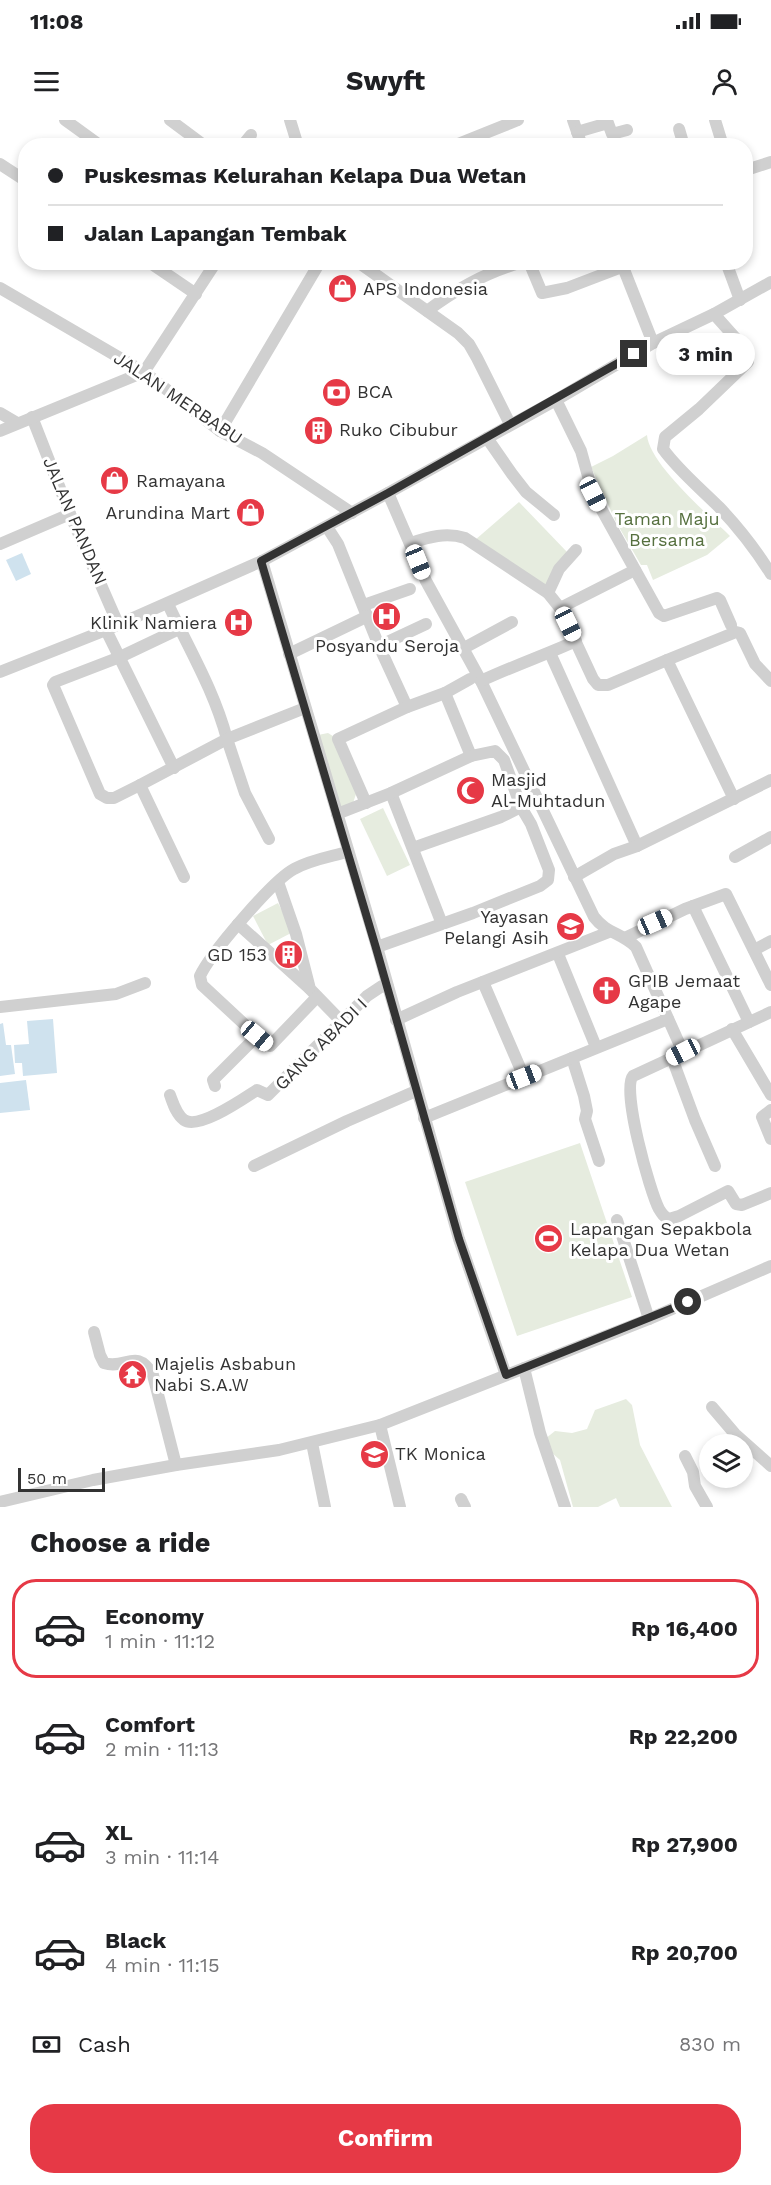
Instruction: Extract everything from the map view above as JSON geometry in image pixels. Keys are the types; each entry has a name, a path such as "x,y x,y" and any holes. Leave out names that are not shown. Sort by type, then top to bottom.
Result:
{"street":[{"path":"65,120 90,138"},
{"path":"170,120 194,138"},
{"path":"290,120 296,138"},
{"path":"473,138 518,120"},
{"path":"715,120 721,138"},
{"path":"575,126 608,123 612,134 627,130"},
{"path":"679,129 682,138"},
{"path":"753,168 771,162"},
{"path":"0,164 18,176"},
{"path":"161,270 196,294"},
{"path":"0,431 144,372 211,270"},
{"path":"220,431 315,270"},
{"path":"368,270 458,333 469,344 510,424"},
{"path":"374,270 375,275"},
{"path":"427,311 465,286 500,270"},
{"path":"532,270 542,293 567,288 610,270"},
{"path":"624,270 653,343"},
{"path":"729,270 740,300"},
{"path":"0,672 168,604 261,561 556,400 653,343 714,314 771,282"},
{"name":"JALAN MERBABU","path":"0,288 144,372 220,431 262,453 352,513"},
{"path":"714,314 747,351 748,362 699,409 665,437 663,449 672,461 720,508 757,551 771,574"},
{"path":"556,400 581,451 593,494 659,613 662,616 666,615 717,598 755,664 771,681"},
{"path":"0,413 17,423"},
{"name":"JALAN PANDAN","path":"32,417 70,514 118,624"},
{"path":"487,438 526,492 554,515"},
{"path":"388,493 426,581 464,648 476,680 594,917 603,928 625,938 636,947 640,954 668,1019 695,1120 715,1167"},
{"path":"0,544 70,514"},
{"path":"327,527 338,544 379,646 407,707"},
{"path":"411,543 442,535 454,534 465,538 548,593 560,608 598,686 608,685 735,632 735,629"},
{"path":"548,593 559,569 576,550"},
{"path":"261,561 337,814 459,1239 506,1375"},
{"path":"560,608 635,570"},
{"path":"289,654 366,610 410,589"},
{"path":"168,604 211,692 244,793 269,839"},
{"path":"464,648 512,622"},
{"path":"379,646 426,624"},
{"path":"180,628 120,657 55,682 53,685 100,794 107,798 114,798 227,739 305,708"},
{"path":"106,630 174,768"},
{"path":"366,803 338,739 407,707 576,641"},
{"path":"550,653 637,846"},
{"path":"667,660 735,799"},
{"path":"445,693 471,756"},
{"path":"337,814 391,793 471,756 495,751 501,756 549,870 548,880 540,886 376,948"},
{"path":"574,877 614,854 637,846 771,780"},
{"path":"140,785 184,877"},
{"path":"391,793 442,924"},
{"path":"413,848 501,817 521,807"},
{"path":"735,856 771,837"},
{"path":"313,993 273,1044 267,1045 202,985 200,979 201,973 238,924 278,882 295,868 347,852"},
{"path":"278,882 313,993"},
{"path":"625,938 693,906 727,894 771,985"},
{"path":"693,906 749,1022"},
{"path":"238,924 341,1021"},
{"path":"396,1020 483,982 609,932"},
{"path":"754,950 771,941"},
{"path":"558,954 596,1047"},
{"path":"483,982 524,1077"},
{"path":"0,1007 116,994 146,983"},
{"name":"GANG ABADI I","path":"170,1095 181,1117 192,1122 202,1121 259,1089 268,1095 367,996 382,986 387,987"},
{"path":"771,1012 633,1076 629,1080 632,1111 651,1190 664,1216 669,1219 680,1216 728,1191 736,1204 746,1204 771,1193"},
{"path":"424,1118 668,1019"},
{"path":"732,1029 771,1095"},
{"path":"215,1086 214,1080 257,1036"},
{"path":"572,1058 586,1105 585,1119 599,1161"},
{"path":"254,1166 416,1091"},
{"path":"771,1110 762,1117 771,1139"},
{"path":"617,1220 649,1319"},
{"path":"0,1502 93,1480 279,1450 380,1425 649,1319 771,1266"},
{"path":"94,1332 104,1363 111,1365 138,1360 144,1362 149,1368 153,1375 176,1465"},
{"path":"524,1368 540,1433 565,1507"},
{"path":"712,1407 735,1434 771,1467"},
{"path":"380,1425 400,1507"},
{"path":"312,1443 325,1507"},
{"path":"685,1456 693,1472 694,1486 707,1507"}],"green space":[{"name":"Taman Maju Bersama","path":"647,435 650,447 669,474 730,536 707,555 653,580 647,565 641,565 616,522 591,467"},
{"path":"519,502 568,553 545,588 475,540"},
{"path":"328,733 336,738 357,791 352,806 339,811 318,735"},
{"path":"383,808 410,865 387,876 360,819"},
{"path":"278,903 293,932 268,945 253,916"},
{"name":"Lapangan Sepakbola Kelapa Dua Wetan","path":"580,1143 632,1297 517,1336 465,1182"},
{"path":"626,1399 632,1405 640,1445 672,1507 620,1507 616,1498 598,1507 573,1507 560,1460 551,1452 545,1439 555,1431 572,1433 587,1429 595,1410"}],"water":[{"path":"22,553 31,574 16,581 6,560"},
{"path":"53,1019 57,1073 23,1076 22,1063 15,1063 14,1045 29,1044 27,1021"},
{"path":"3,1023 6,1045 11,1045 15,1074 0,1076 0,1024"},
{"path":"26,1080 30,1110 0,1113 0,1083"}],"place":[{"name":"APS Indonesia","path":"342,289"},
{"name":"BCA","path":"336,392"},
{"name":"Ruko Cibubur","path":"318,430"},
{"name":"Ramayana","path":"115,481"},
{"name":"Arundina Mart","path":"251,513"},
{"name":"Posyandu Seroja","path":"387,617"},
{"name":"Klinik Namiera","path":"238,623"},
{"name":"Masjid Al-Muhtadun","path":"470,790"},
{"name":"Yayasan Pelangi Asih","path":"570,927"},
{"name":"GD 153","path":"288,955"},
{"name":"GPIB Jemaat Agape","path":"607,991"},
{"name":"Lapangan Sepakbola Kelapa Dua Wetan","path":"549,1239"},
{"name":"Majelis Asbabun Nabi S.A.W","path":"133,1374"},
{"name":"TK Monica","path":"374,1454"}],"route":[{"path":"634,354 556,400 261,561 337,814 459,1239 506,1375 688,1302"}]}
